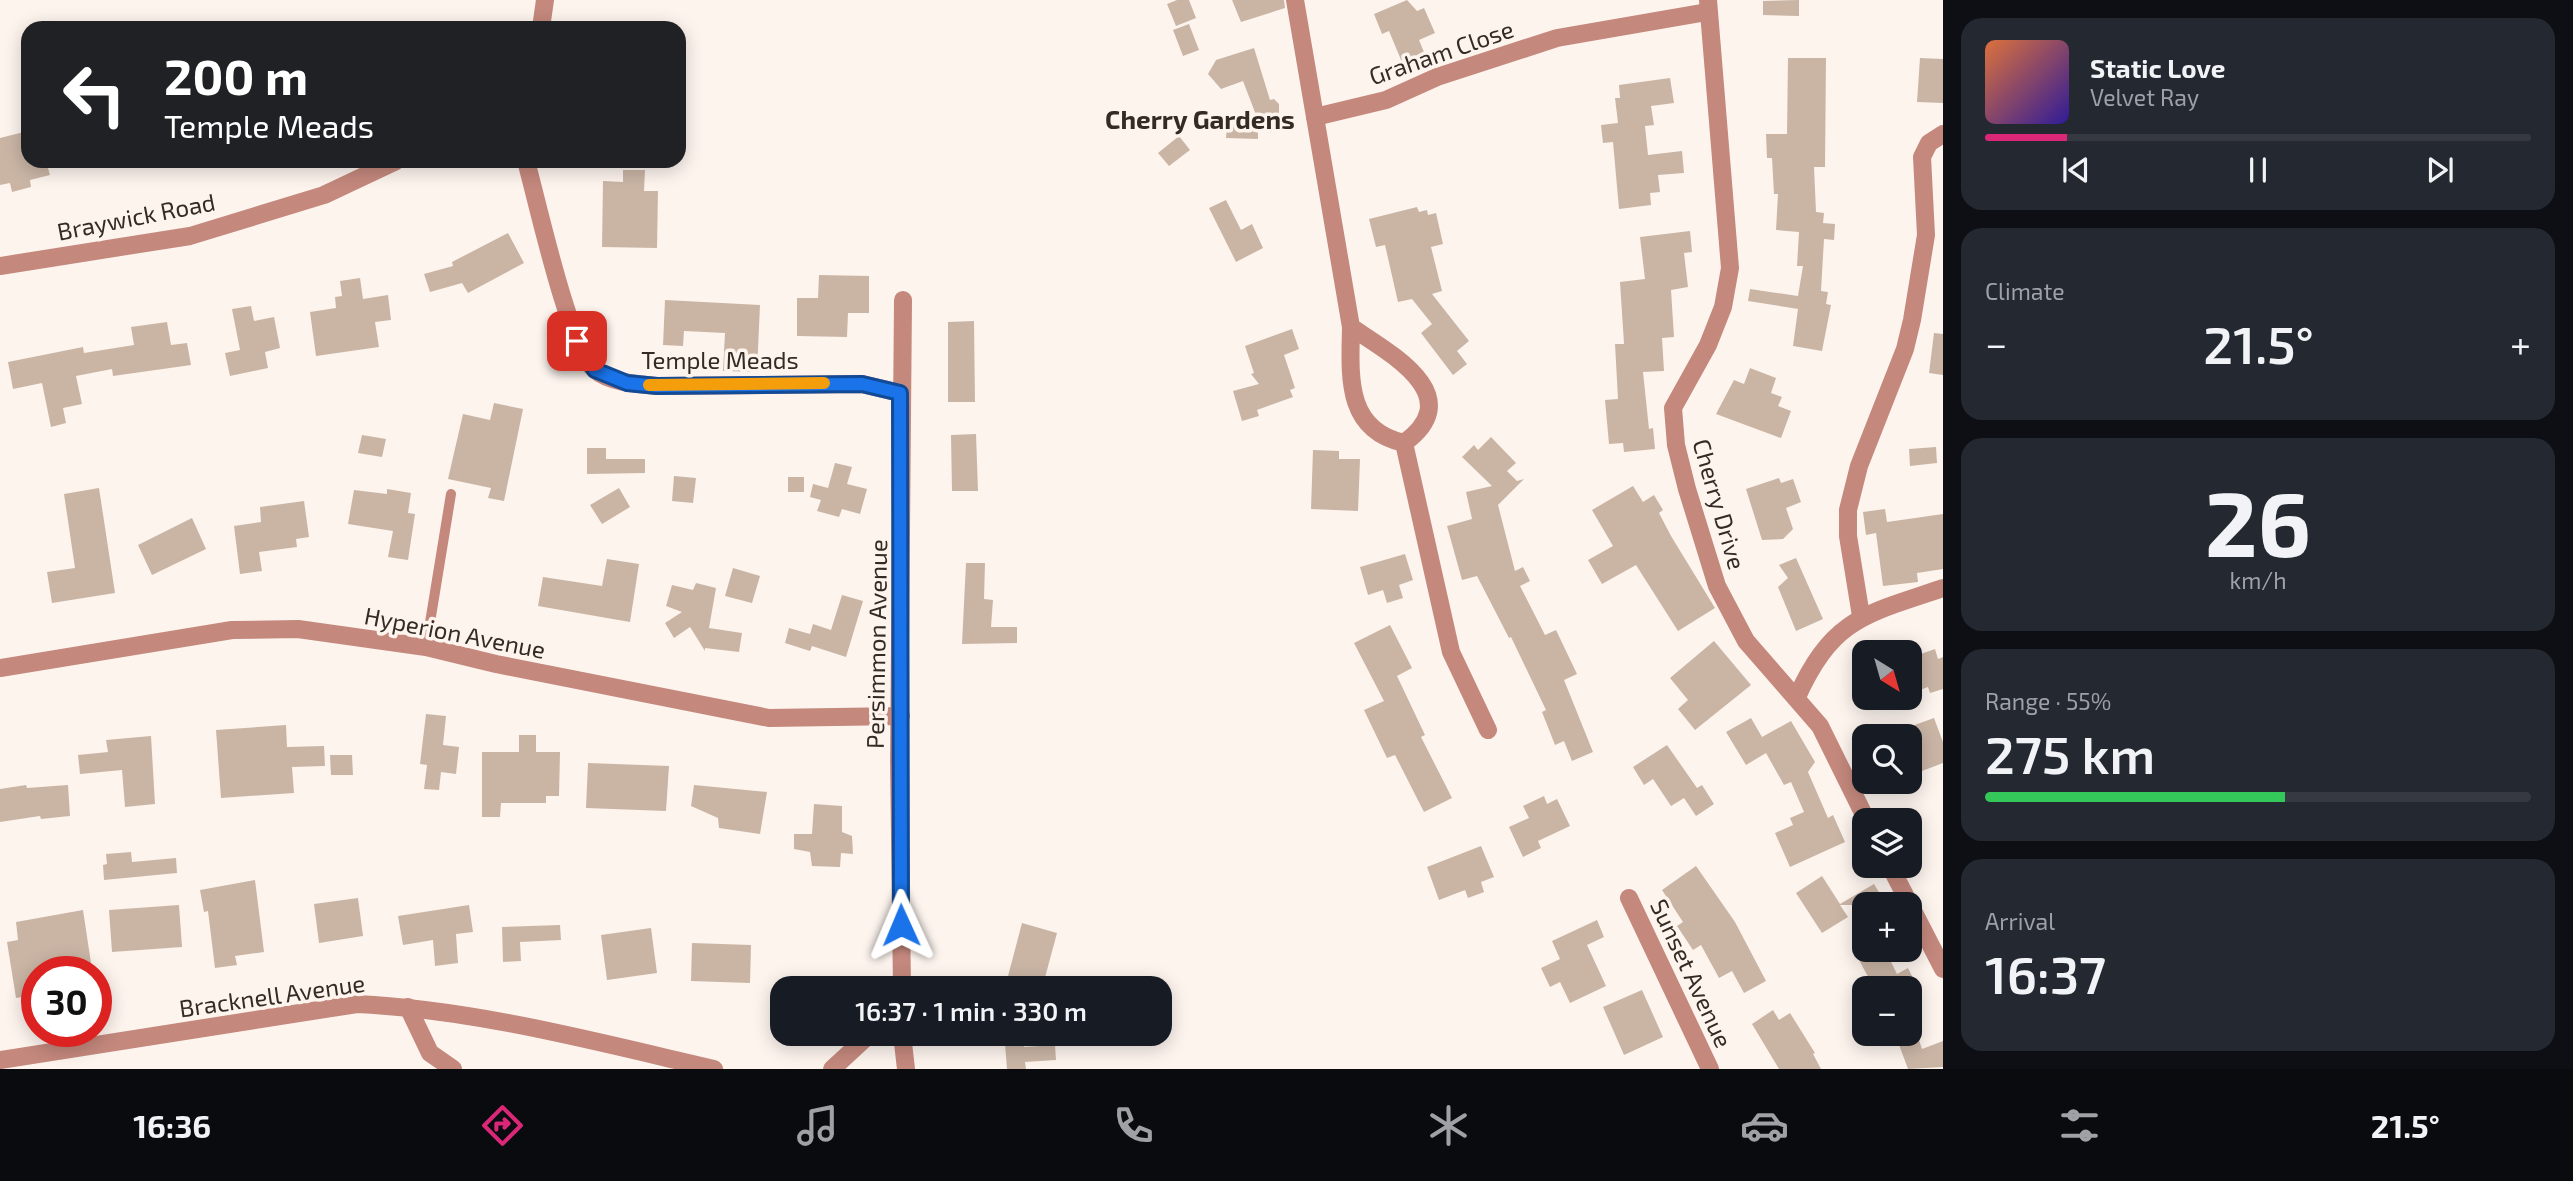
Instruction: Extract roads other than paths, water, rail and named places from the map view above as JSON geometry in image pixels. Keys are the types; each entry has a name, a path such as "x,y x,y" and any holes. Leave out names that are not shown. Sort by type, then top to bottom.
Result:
{"street":[{"path":"542,21 545,0"},
{"path":"1295,0 1351,327 1350,378 1362,415 1371,429 1384,439 1404,443 1421,430 1429,415 1429,398 1403,362 1351,327"},
{"name":"Graham Close","path":"1315,117 1386,100 1437,78 1557,38 1708,6"},
{"name":"Cherry Drive","path":"1708,6 1730,268 1723,307 1708,345 1673,408 1676,445 1717,586 1746,641 1820,726 1861,808"},
{"path":"1861,616 1848,536 1849,510 1859,466 1905,349 1926,235 1922,157 1929,143 1943,134"},
{"name":"Braywick Road","path":"0,266 190,236 324,195 381,168"},
{"name":"Temple Meads","path":"528,168 577,341 595,370 627,383 657,386 862,384 900,393"},
{"name":"Persimmon Avenue","path":"902,976 900,393 903,300"},
{"path":"1404,443 1451,652 1488,730"},
{"path":"1797,697 1819,654 1861,616 1943,588"},
{"name":"Hyperion Avenue","path":"0,668 232,630 298,629 426,647 496,664 769,718 901,716"},
{"path":"1895,878 1943,968"},
{"name":"Sunset Avenue","path":"1629,898 1710,1069"},
{"name":"Bracknell Avenue","path":"0,1060 357,1004 408,1007 555,1033 714,1069"},
{"path":"408,1007 430,1053 453,1069"},
{"path":"832,1069 857,1046"},
{"path":"903,1046 906,1069"}],"lane":[{"path":"426,647 451,494"}],"district":[{"name":"Cherry Gardens","path":"1200,118"}]}
